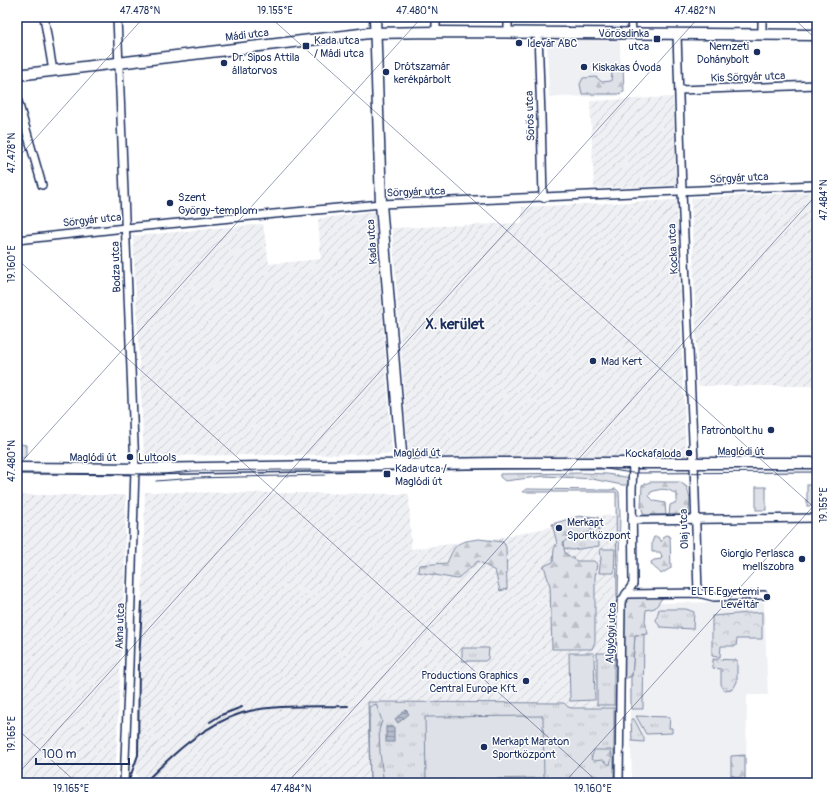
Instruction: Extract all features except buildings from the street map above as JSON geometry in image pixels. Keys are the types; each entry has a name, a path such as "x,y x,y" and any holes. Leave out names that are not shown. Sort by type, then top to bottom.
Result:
{"street":[{"path":"44,17 53,71"},
{"name":"Bodza utca","path":"117,17 135,469"},
{"name":"Kada utca","path":"375,17 381,204 402,465"},
{"path":"436,17 436,32"},
{"path":"508,17 508,33"},
{"path":"631,17 632,33"},
{"path":"762,17 762,34"},
{"name":"Mádi utca","path":"17,75 376,32 817,35"},
{"name":"Sörös utca","path":"538,33 543,198"},
{"name":"Kocka utca","path":"677,34 682,192 694,463"},
{"name":"Kis Sörgyár utca","path":"679,90 817,85"},
{"path":"17,98 42,185"},
{"name":"Sörgyár utca","path":"17,240 125,228 381,204 817,185"},
{"name":"Maglódi út","path":"17,468 135,469 496,463 817,463"},
{"name":"Olaj utca","path":"694,463 698,593"},
{"name":"Algyógyi utca","path":"619,783 621,602 633,584 633,464"},
{"name":"Akna utca","path":"124,783 131,618 135,469"},
{"path":"632,520 817,518"},
{"path":"626,594 698,593 714,597 764,595"}],"shaded area":[{"name":"Kiskakas Óvoda","path":"547,39 620,39 621,96 549,97"},
{"path":"673,97 676,185 594,188 590,101"},
{"path":"817,192 817,386 698,386 691,198"},
{"path":"676,200 686,456 409,458 392,228 522,223 522,207"},
{"path":"375,211 392,454 144,456 133,236 263,224 269,264 321,259 318,219"},
{"path":"145,492 409,494 411,549 499,538 606,515 619,516 617,783 334,783 334,781 155,783 154,781 137,783 134,765 138,754"},
{"path":"17,495 126,495 124,582 115,783 17,783"},
{"path":"764,602 768,695 747,695 746,783 632,783 627,603"}],"green space":[{"path":"623,64 624,92 618,94 582,94 580,84 583,78 596,77 602,82 611,81 613,65"},
{"path":"17,443 26,445 26,455 24,458 17,458"},
{"path":"500,474 607,474 631,478 631,481 627,485 622,485 592,479 545,476 505,481 500,477"},
{"path":"650,482 680,482 687,487 690,499 689,514 669,516 670,505 677,502 677,495 671,491 662,489 651,492 649,496 654,501 665,503 666,515 644,515 641,507 642,485"},
{"path":"807,485 817,485 817,506 807,506"},
{"path":"756,487 766,487 766,510 756,510"},
{"path":"526,489 616,489 619,492 620,515 617,602 616,492 522,492"},
{"path":"579,516 591,518 591,532 569,537 563,543 565,553 577,561 594,561 597,564 595,576 595,642 592,649 552,649 550,586 544,566 553,562 554,549 557,543 552,524"},
{"path":"585,516 598,517 599,546 572,550 560,547 554,525"},
{"path":"665,535 670,536 671,568 661,574 651,562 661,559 662,556 660,552 652,552 652,542 654,537 658,537 660,541 662,541"},
{"path":"479,539 503,542 506,547 507,589 500,591 495,571 478,561 457,579 418,572 419,565 447,563 458,544"},
{"path":"600,549 615,549 614,573 599,573 601,559"},
{"path":"632,596 663,597 655,608 646,610 645,621 648,634 635,635 632,676 624,679 625,602"},
{"path":"659,609 686,609 694,612 693,629 660,627 656,620"},
{"path":"762,612 762,639 737,639 736,646 721,646 720,657 712,656 712,616"},
{"path":"644,634 643,709 631,709 631,677 635,635"},
{"path":"462,648 489,648 488,659 485,661 462,661"},
{"path":"569,653 594,653 595,700 570,701"},
{"path":"597,653 614,653 614,705 597,705"},
{"path":"713,659 737,660 737,682 733,689 724,690 721,684 721,669 713,668"},
{"path":"368,702 564,703 568,707 572,708 614,708 614,783 370,783"},
{"path":"376,704 382,721 379,730 380,752 383,777 387,783 370,783 369,707"},
{"name":"Merkapt Maraton Sportközpont","path":"543,716 544,778 426,780 425,717"},
{"path":"636,716 670,717 669,728 672,728 672,733 646,734"},
{"path":"631,719 634,719 644,738 644,742 632,741"},
{"path":"594,750 611,750 612,757 610,765 602,760 594,761 591,759"},
{"path":"745,755 745,780 731,775 731,756"},
{"path":"731,775 745,780 745,783 731,783"}],"water":[{"path":"406,710 409,714 398,723 395,719"},
{"path":"386,727 394,727 394,742 386,742"}],"tram line":[{"path":"17,473 164,474 193,471 600,468 632,473 817,472"},
{"path":"156,481 195,478 325,475"}],"railway":[{"path":"128,783 138,755 139,663 142,602"},
{"path":"144,783 189,742 201,733 228,718 242,713 267,708 295,706 348,706"},
{"path":"210,722 221,715 242,707"}],"place":[{"name":"Vörösdinka utca","path":"657,39"},
{"name":"Idevár ABC","path":"519,43"},
{"name":"Kada utca / Mádi utca","path":"306,46"},
{"name":"Nemzeti Dohánybolt","path":"757,52"},
{"name":"Dr. Sipos Attila állatorvos","path":"224,63"},
{"name":"Kiskakas Óvoda","path":"584,67"},
{"name":"Drótszamár kerékpárbolt","path":"386,72"},
{"name":"Szent György-templom","path":"170,203"},
{"name":"Mad Kert","path":"593,361"},
{"name":"Patronbolt.hu","path":"771,430"},
{"name":"Kockafaloda","path":"689,453"},
{"name":"Lultools","path":"130,457"},
{"name":"Kada utca / Maglódi út","path":"387,474"},
{"name":"Merkapt Sportközpont","path":"559,528"},
{"name":"Giorgio Perlasca mellszobra","path":"802,559"},
{"name":"ELTE Egyetemi Levéltár","path":"767,597"},
{"name":"Productions Graphics Central Europe Kft.","path":"526,681"},
{"name":"Merkapt Maraton Sportközpont","path":"484,747"}],"district":[{"name":"X. kerület","path":"455,324"}]}
